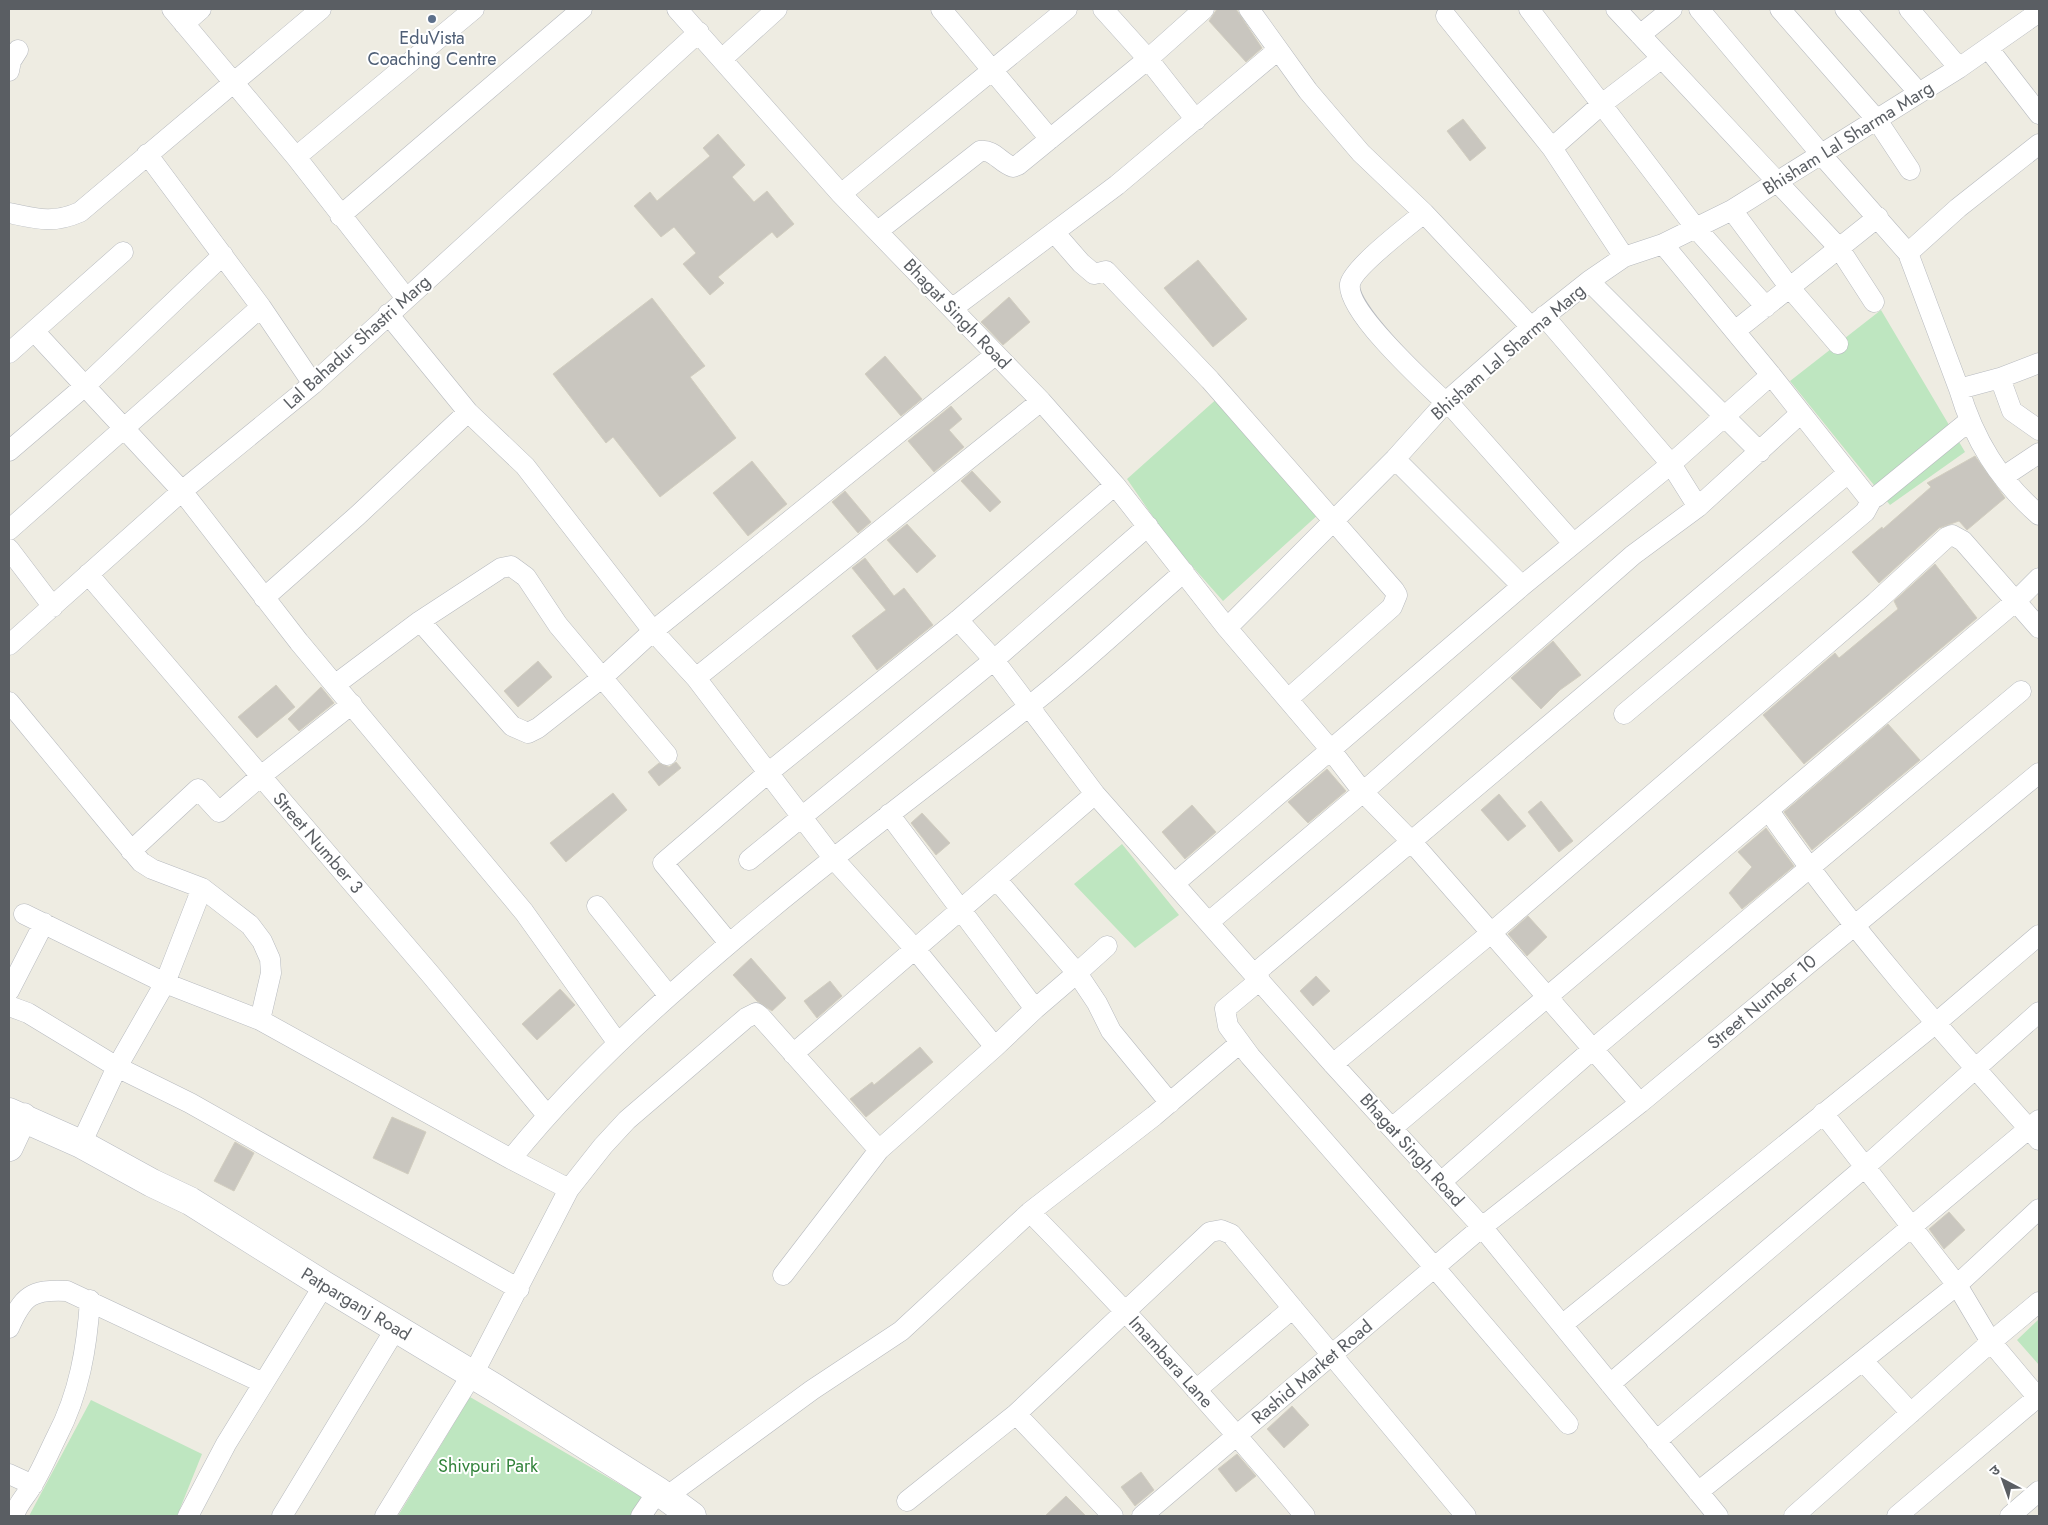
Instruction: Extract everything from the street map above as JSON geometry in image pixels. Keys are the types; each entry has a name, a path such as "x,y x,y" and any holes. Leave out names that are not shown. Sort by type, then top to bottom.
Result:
{"street":[{"path":"201,9 178,16 296,157 340,216 406,298"},
{"path":"9,213 49,221 66,219 80,212 321,9"},
{"path":"296,157 474,9"},
{"path":"340,216 582,9"},
{"name":"Bhagat Singh Road","path":"677,9 841,194 953,308 1115,485 1227,628 1330,749 1363,792 1411,841 1640,1103"},
{"path":"722,59 777,9"},
{"path":"941,9 1050,139"},
{"path":"1103,9 1148,59 1196,120"},
{"path":"878,231 980,151 987,150 993,153 1006,165 1013,168 1148,59 1204,9"},
{"path":"1249,9 1308,92 1362,153 1537,322 1671,464 1698,507"},
{"path":"1529,9 1695,227 1766,307"},
{"path":"1616,9 1839,248 1874,302"},
{"path":"1640,35 1672,9"},
{"path":"1699,9 1908,254 1959,389 1969,421 1982,448 2003,476 2039,515"},
{"path":"1780,9 1877,120 1910,170"},
{"path":"1845,9 1920,93"},
{"path":"1909,9 1959,68"},
{"path":"841,194 993,69 1056,12"},
{"name":"Bhisham Lal Sharma Marg","path":"1227,628 1333,519 1395,459 1447,401 1537,322 1590,281 1624,257 1663,244 1732,210 1820,153 1877,120 1959,68 2039,12"},
{"path":"1446,16 1552,148 1624,257"},
{"name":"Lal Bahadur Shastri Marg","path":"10,642 53,607 182,491 313,384 699,32"},
{"path":"1988,48 2039,114"},
{"path":"9,71 18,50"},
{"path":"953,308 1054,232 1196,120 1278,50"},
{"path":"1552,148 1602,104 1662,58"},
{"path":"1908,254 1958,208 2039,144"},
{"path":"147,154 261,307 313,384"},
{"path":"1732,210 1790,288 1838,344"},
{"path":"1424,213 1362,266 1350,282 1350,294 1363,315 1401,360 1441,398 1447,401 1573,543"},
{"path":"1735,331 1878,217"},
{"path":"1054,232 1094,274 1106,271 1210,380 1333,519 1397,595 1396,601 1392,606 1288,700"},
{"path":"1663,244 1771,375 1866,497 1872,499"},
{"path":"9,353 123,252"},
{"path":"9,451 85,386 223,255"},
{"path":"1590,281 1760,452"},
{"path":"9,530 261,307"},
{"path":"388,314 468,412 525,466 653,631 696,678 832,858 914,949 995,1047"},
{"path":"34,331 182,491 264,598 524,912 617,1042"},
{"path":"420,621 512,726 528,733 538,728 603,677 653,631 995,354"},
{"path":"1959,389 2000,378 2039,363"},
{"path":"1175,883 1522,586 1671,464 1771,375"},
{"path":"2000,378 2012,411 2039,430"},
{"path":"696,678 1041,402"},
{"path":"264,598 357,516 468,412"},
{"path":"1209,922 1363,792 1633,555 1698,507 1801,413"},
{"path":"1624,714 1865,512 1872,499 1969,421"},
{"path":"2003,476 2039,453"},
{"path":"1395,459 1522,586"},
{"path":"1568,1424 1240,1044 1228,1026 1225,1009 1257,977 1411,841 1848,473"},
{"path":"729,943 663,863 768,774 958,620 1115,485"},
{"path":"749,860 994,660 1148,526"},
{"path":"1334,1064 1491,933 1876,602 1947,537 1952,535 1963,541 2039,628"},
{"path":"9,548 53,607"},
{"path":"336,684 420,621 501,568 512,566 526,577 558,625 667,755"},
{"path":"510,1159 546,1114 617,1042 729,943 832,858 1030,706 1184,572"},
{"name":"Street Number 3","path":"88,574 431,974 546,1114"},
{"path":"1392,1128 1769,812 2016,601 2039,578"},
{"name":"Bhagat Singh Road","path":"958,620 994,660 1095,794 1334,1064 1482,1227 1718,1516"},
{"path":"1441,1182 1593,1049 1810,870 2021,691"},
{"path":"9,702 141,862 152,869 202,888 250,925 262,941 270,959 271,974 260,1020"},
{"path":"132,851 198,789 220,812 260,776 352,704"},
{"name":"Street Number 10","path":"1482,1227 1640,1103 2039,773"},
{"path":"793,1054 1095,794"},
{"path":"1656,1441 1912,1226 2036,1130 1975,1070 1810,870 1769,812"},
{"path":"889,814 1035,1009"},
{"path":"996,879 1077,973 1097,1003 1111,1031 1170,1103"},
{"path":"81,1144 117,1067 165,983 202,888"},
{"path":"597,906 669,996"},
{"path":"24,914 165,983 260,1020 569,1190"},
{"path":"9,991 44,923"},
{"path":"1562,1325 1936,1023 2039,935"},
{"path":"783,1275 879,1150 1107,946"},
{"path":"9,1006 28,1013 117,1067 190,1103 519,1289"},
{"path":"1610,1384 1865,1167 2039,1012"},
{"path":"385,1516 479,1363 569,1190 603,1146 627,1120 750,1015 760,1016 879,1150"},
{"path":"641,1516 662,1494 900,1331 1030,1212 1170,1103 1240,1044"},
{"path":"1823,1113 1957,1285 1991,1342 2039,1397 1897,1516"},
{"path":"9,1147 16,1115"},
{"name":"Patparganj Road","path":"16,1115 81,1144 152,1183 190,1201 471,1374 662,1494 692,1516"},
{"path":"1698,1492 1957,1285 2039,1209"},
{"name":"Imambara Lane","path":"1030,1212 1124,1310 1237,1435 1305,1516"},
{"name":"Rashid Market Road","path":"1142,1516 1482,1227"},
{"path":"907,1501 1016,1414 1124,1310 1210,1232 1217,1230 1231,1234 1466,1516"},
{"path":"188,1516 226,1444 324,1285"},
{"path":"9,1328 23,1300 33,1293 50,1290 67,1291 90,1300 263,1383"},
{"path":"14,1516 16,1509 33,1485 58,1435 73,1396 84,1360 90,1300"},
{"path":"1794,1516 2039,1302"},
{"path":"1196,1390 1293,1308"},
{"path":"282,1516 396,1328"},
{"path":"1862,1361 1911,1413"},
{"path":"1016,1414 1113,1516"},
{"path":"9,1474 33,1485"},
{"path":"2010,1516 2039,1491"}],"green space":[{"path":"1881,310 1965,452 1890,505 1790,381"},
{"path":"1220,396 1320,513 1223,601 1169,540 1127,479"},
{"path":"1122,844 1179,915 1135,948 1074,884"},
{"path":"2039,1319 2039,1365 2017,1340"},
{"name":"Shivpuri Park","path":"470,1397 645,1499 632,1516 398,1516"},
{"path":"91,1400 202,1454 177,1516 29,1516"}],"building":[{"path":"1217,9 1236,9 1262,48 1246,62 1209,21"},
{"path":"1463,119 1486,148 1470,161 1447,131"},
{"path":"718,134 745,165 732,177 754,202 767,191 794,224 777,238 772,232 718,277 724,283 710,295 683,264 696,253 674,227 661,237 634,206 650,192 657,201 710,156 703,148"},
{"path":"1198,260 1247,319 1213,347 1164,288"},
{"path":"1009,297 1030,322 1003,345 981,322"},
{"path":"652,298 705,366 690,377 736,438 660,497 613,437 606,443 553,374"},
{"path":"885,356 922,399 901,416 865,374"},
{"path":"951,406 962,419 949,430 964,447 934,472 908,441"},
{"path":"1975,456 2005,498 1967,530 1959,521 1939,528 1879,583 1852,552 1882,527 1883,529 1931,487 1927,483"},
{"path":"752,461 787,504 748,536 713,493"},
{"path":"972,471 1001,502 990,512 961,481"},
{"path":"845,491 871,522 858,533 832,502"},
{"path":"907,524 936,556 917,573 887,540"},
{"path":"865,558 894,596 904,588 933,625 877,670 852,636 886,610 852,568"},
{"path":"1935,564 1977,618 1804,764 1763,715 1835,653 1839,658 1898,609 1894,601"},
{"path":"1553,641 1581,675 1560,690 1541,709 1511,678"},
{"path":"538,661 552,677 518,707 504,691"},
{"path":"276,685 295,707 257,738 238,717"},
{"path":"321,687 334,703 299,731 288,719"},
{"path":"1888,724 1920,760 1812,850 1784,812"},
{"path":"676,762 681,768 659,786 648,772 659,763 669,767"},
{"path":"1327,769 1346,791 1308,823 1288,802"},
{"path":"613,793 627,810 566,862 550,843"},
{"path":"1499,794 1526,826 1508,841 1481,810"},
{"path":"1541,801 1573,841 1559,852 1528,812"},
{"path":"1192,805 1216,832 1185,859 1162,832"},
{"path":"922,813 950,843 936,855 911,823"},
{"path":"1766,828 1794,866 1742,909 1729,893 1752,867 1738,852"},
{"path":"1528,916 1547,937 1527,956 1508,934"},
{"path":"751,958 786,998 772,1011 757,1001 733,975"},
{"path":"1316,976 1330,991 1313,1006 1300,991"},
{"path":"830,981 842,996 817,1018 804,1001"},
{"path":"560,989 575,1005 537,1040 522,1024"},
{"path":"920,1047 933,1062 866,1117 850,1099 872,1082 874,1085"},
{"path":"392,1117 426,1132 408,1174 373,1158"},
{"path":"235,1142 254,1153 234,1191 214,1181"},
{"path":"1949,1212 1965,1230 1944,1249 1929,1229"},
{"path":"1292,1406 1309,1425 1284,1448 1267,1429"},
{"path":"1237,1454 1256,1476 1236,1492 1218,1469"},
{"path":"1141,1472 1154,1490 1135,1506 1121,1487"},
{"path":"1066,1496 1086,1516 1045,1516"}],"place":[{"name":"EduVista Coaching Centre","path":"432,19"}]}
